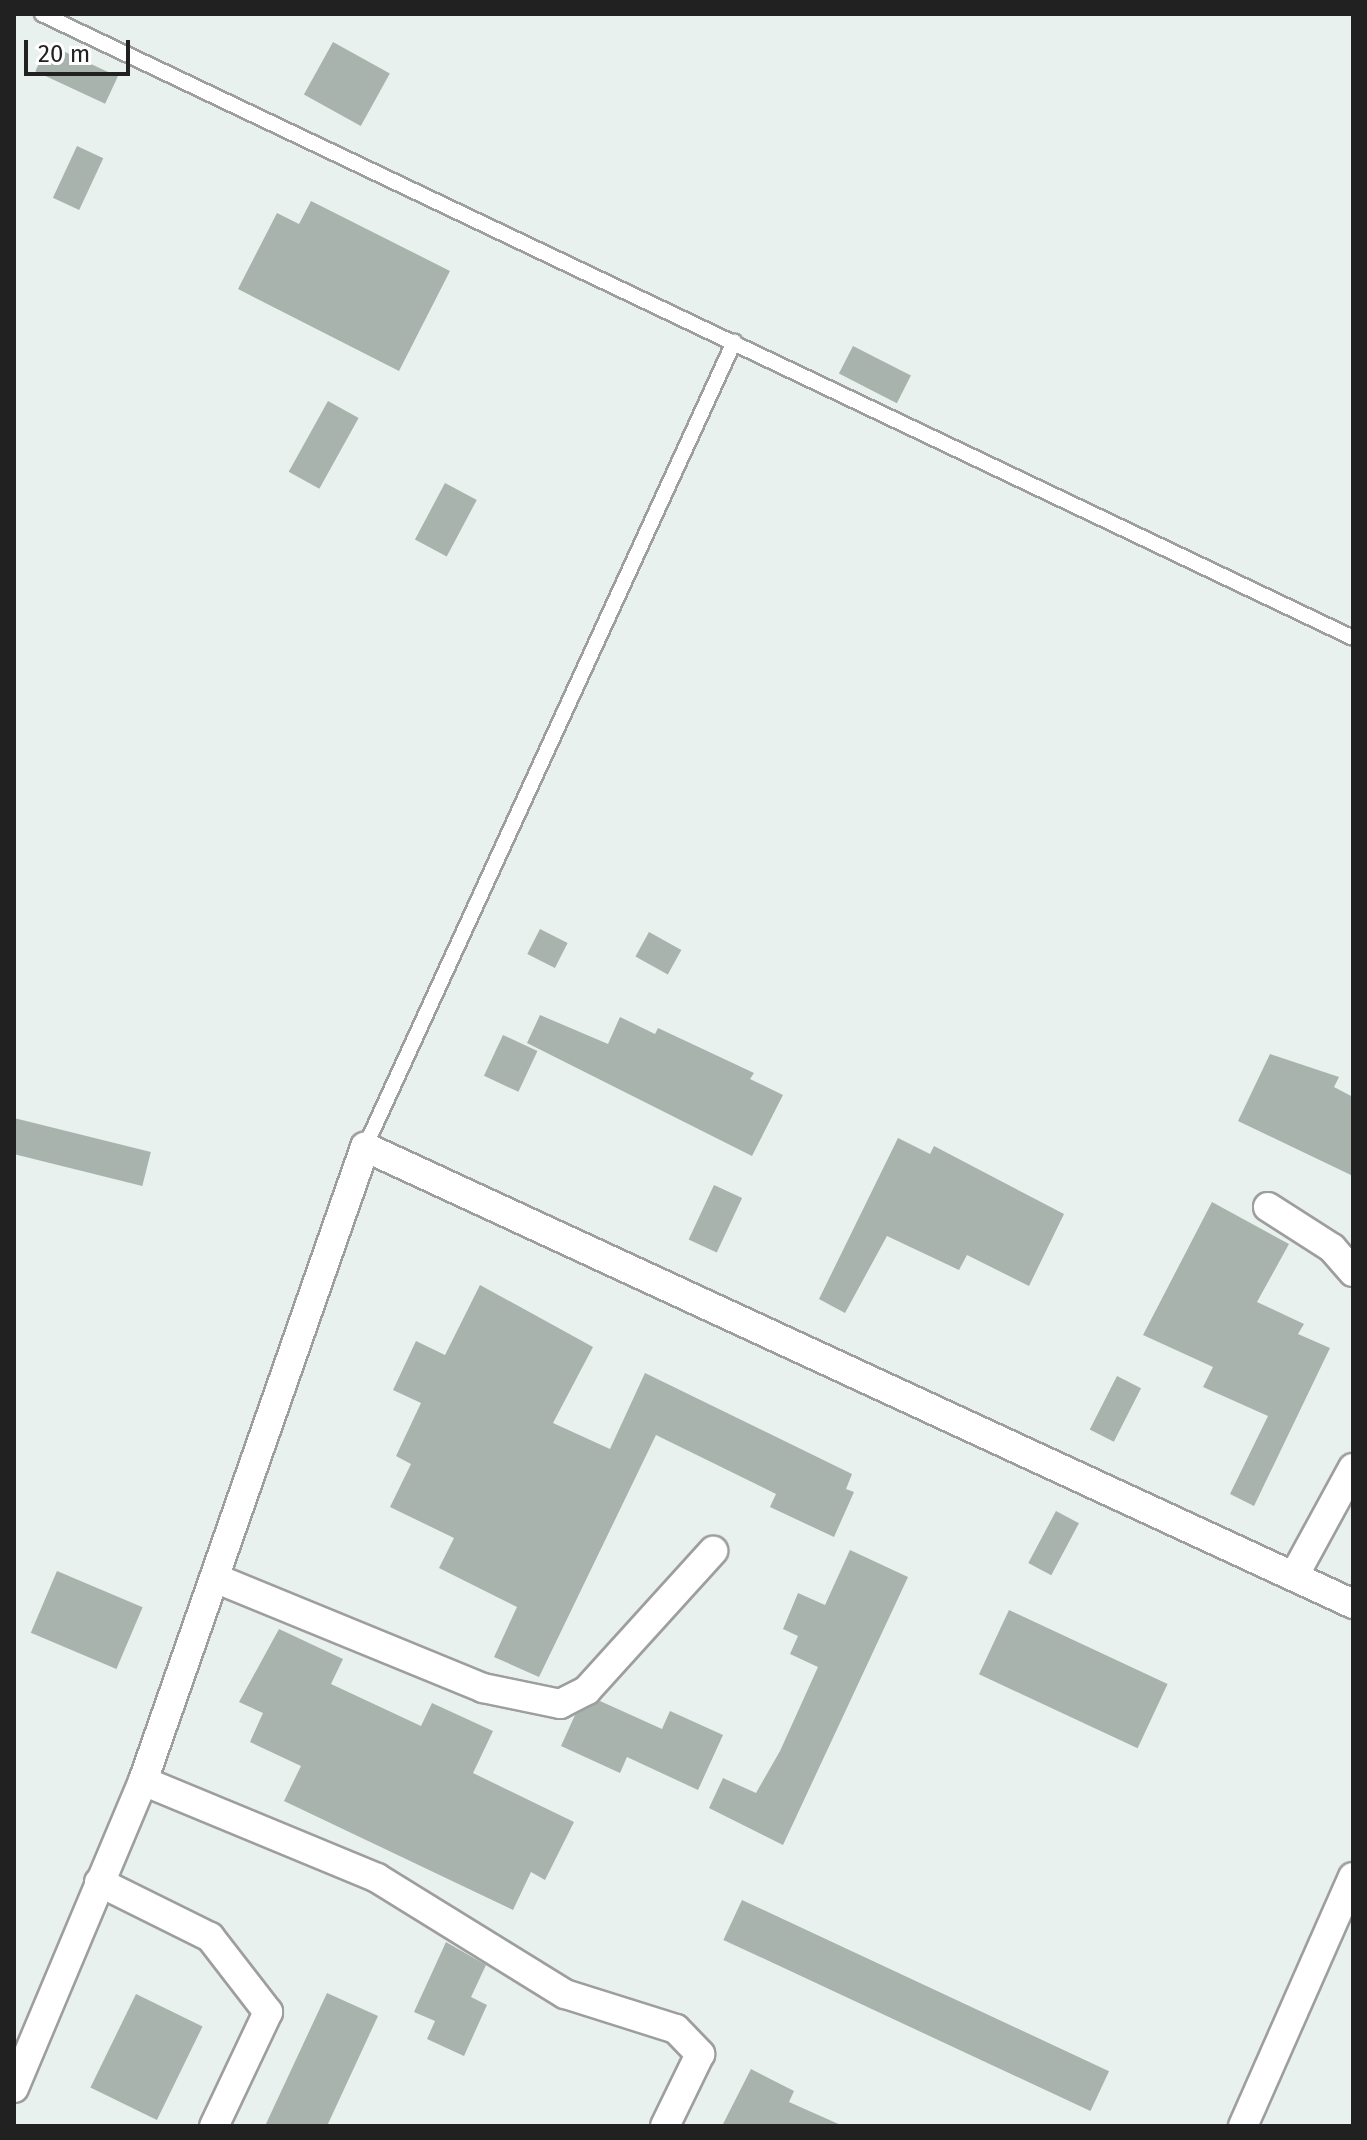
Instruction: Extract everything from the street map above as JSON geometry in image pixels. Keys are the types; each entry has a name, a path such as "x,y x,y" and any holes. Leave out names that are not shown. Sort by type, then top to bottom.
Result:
{"street":[{"path":"14,2088 143,1781 365,1147 1353,1604"},
{"path":"1268,1207 1332,1248 1353,1272"},
{"path":"1294,1576 1353,1468"},
{"path":"215,1578 483,1688 560,1704 587,1690 713,1551"},
{"path":"143,1781 377,1878 565,1994 676,2029 700,2054 665,2126"},
{"path":"1243,2126 1353,1877"},
{"path":"99,1882 210,1937 268,2012 214,2126"}],"lane":[{"path":"42,14 1353,638"},
{"path":"365,1147 734,342"}],"building":[{"path":"333,42 390,74 361,126 304,94"},
{"path":"48,44 118,77 105,104 35,71"},
{"path":"77,146 103,158 79,210 53,198"},
{"path":"311,201 450,271 399,371 238,289 277,213 299,224"},
{"path":"853,346 911,376 897,403 839,374"},
{"path":"328,401 359,418 319,489 289,472"},
{"path":"445,483 477,500 447,556 415,540"},
{"path":"540,929 568,943 555,968 527,954"},
{"path":"649,932 681,950 668,974 635,956"},
{"path":"540,1015 608,1044 620,1017 655,1034 658,1028 754,1073 750,1079 783,1095 752,1156 527,1043"},
{"path":"503,1035 537,1051 518,1092 484,1076"},
{"path":"1270,1054 1339,1077 1334,1087 1353,1097 1353,1176 1238,1121"},
{"path":"14,1118 151,1152 142,1186 14,1154"},
{"path":"898,1138 930,1154 934,1146 1064,1214 1029,1286 967,1255 959,1270 887,1236 845,1313 819,1299"},
{"path":"714,1185 742,1198 717,1252 689,1239"},
{"path":"1212,1202 1289,1244 1257,1302 1304,1324 1298,1334 1330,1348 1254,1506 1230,1494 1268,1416 1203,1387 1213,1367 1143,1335"},
{"path":"480,1285 593,1347 553,1423 610,1449 645,1373 852,1474 846,1489 854,1492 834,1537 770,1507 776,1494 656,1435 539,1677 494,1657 517,1607 439,1568 454,1538 390,1507 411,1464 396,1456 421,1403 393,1390 416,1341 445,1355"},
{"path":"1117,1376 1141,1388 1114,1442 1090,1429"},
{"path":"1056,1511 1079,1523 1051,1575 1028,1563"},
{"path":"850,1550 908,1577 783,1845 709,1808 723,1778 756,1793 780,1751 818,1667 790,1654 798,1636 783,1629 798,1593 825,1605"},
{"path":"57,1571 143,1607 116,1669 31,1633"},
{"path":"1009,1610 1168,1684 1138,1748 979,1674"},
{"path":"279,1629 343,1659 331,1684 421,1726 432,1703 493,1731 473,1773 574,1822 545,1880 531,1872 513,1910 284,1801 301,1766 250,1742 263,1713 239,1702"},
{"path":"600,1701 662,1729 670,1711 723,1735 698,1790 627,1757 620,1773 561,1746 575,1715"},
{"path":"742,1900 1109,2071 1090,2111 723,1940"},
{"path":"446,1942 486,1965 471,1997 487,2005 464,2056 427,2039 435,2021 414,2012"},
{"path":"327,1993 378,2016 327,2126 265,2126"},
{"path":"136,1994 203,2026 157,2120 90,2087"},
{"path":"751,2069 794,2091 789,2102 843,2126 722,2126"}]}
